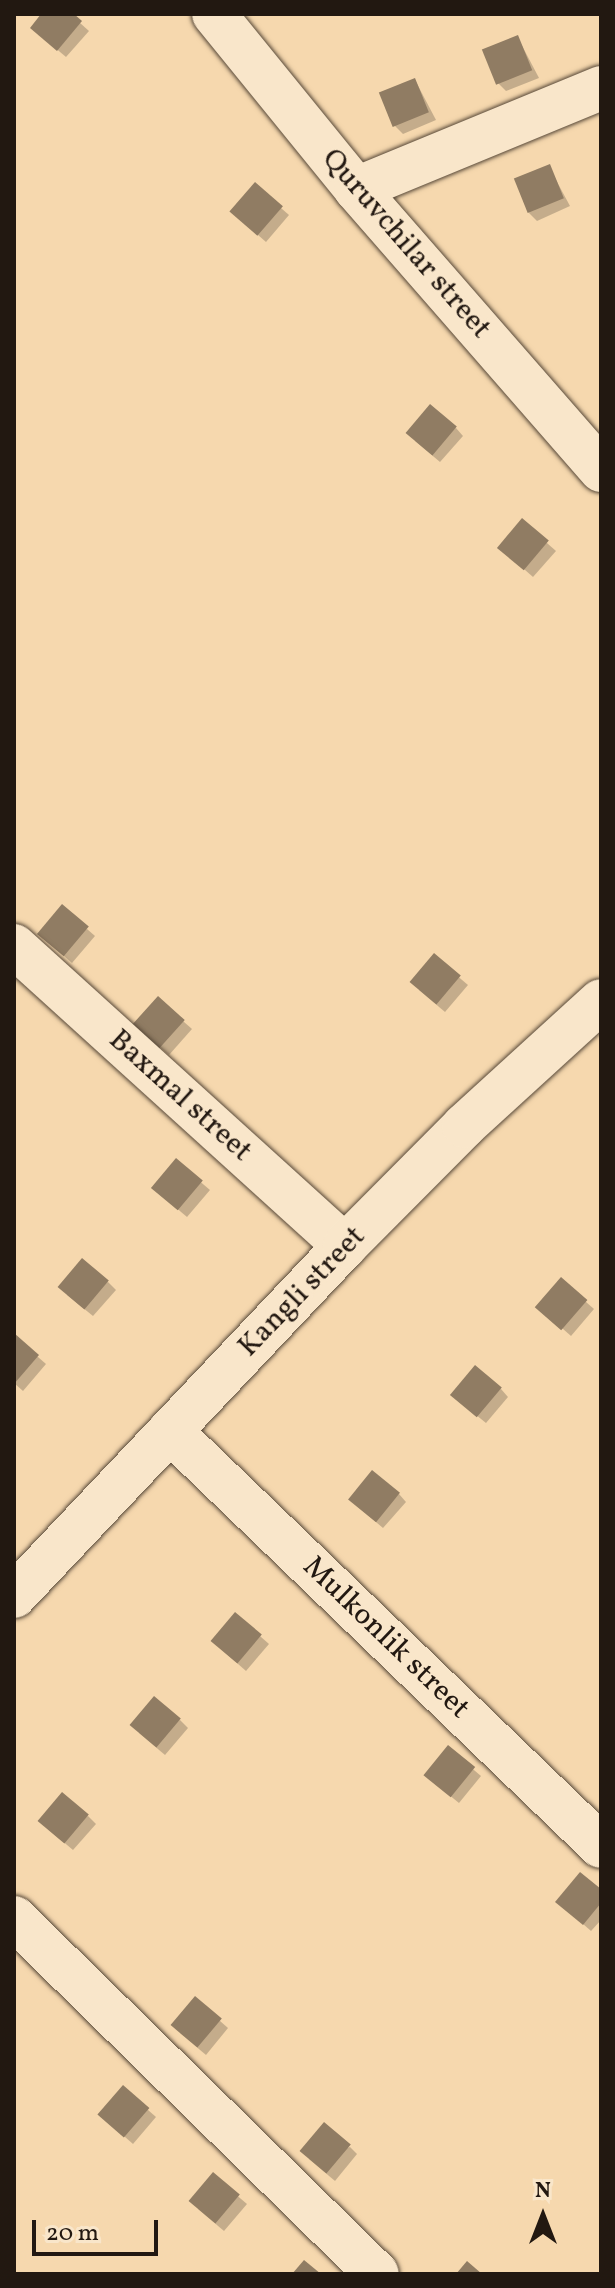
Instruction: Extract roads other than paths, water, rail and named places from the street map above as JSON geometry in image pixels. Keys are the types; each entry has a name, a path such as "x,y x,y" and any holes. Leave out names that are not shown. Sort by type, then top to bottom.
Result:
{"street":[{"name":"Quruvchilar street","path":"214,14 356,189 601,470"},
{"path":"356,189 601,88"},
{"name":"Baxmal street","path":"14,946 345,1246"},
{"name":"Kangli street","path":"14,1596 345,1246 601,1001"},
{"name":"Mulkonlik street","path":"170,1431 601,1846"},
{"path":"14,1918 377,2274"}]}
